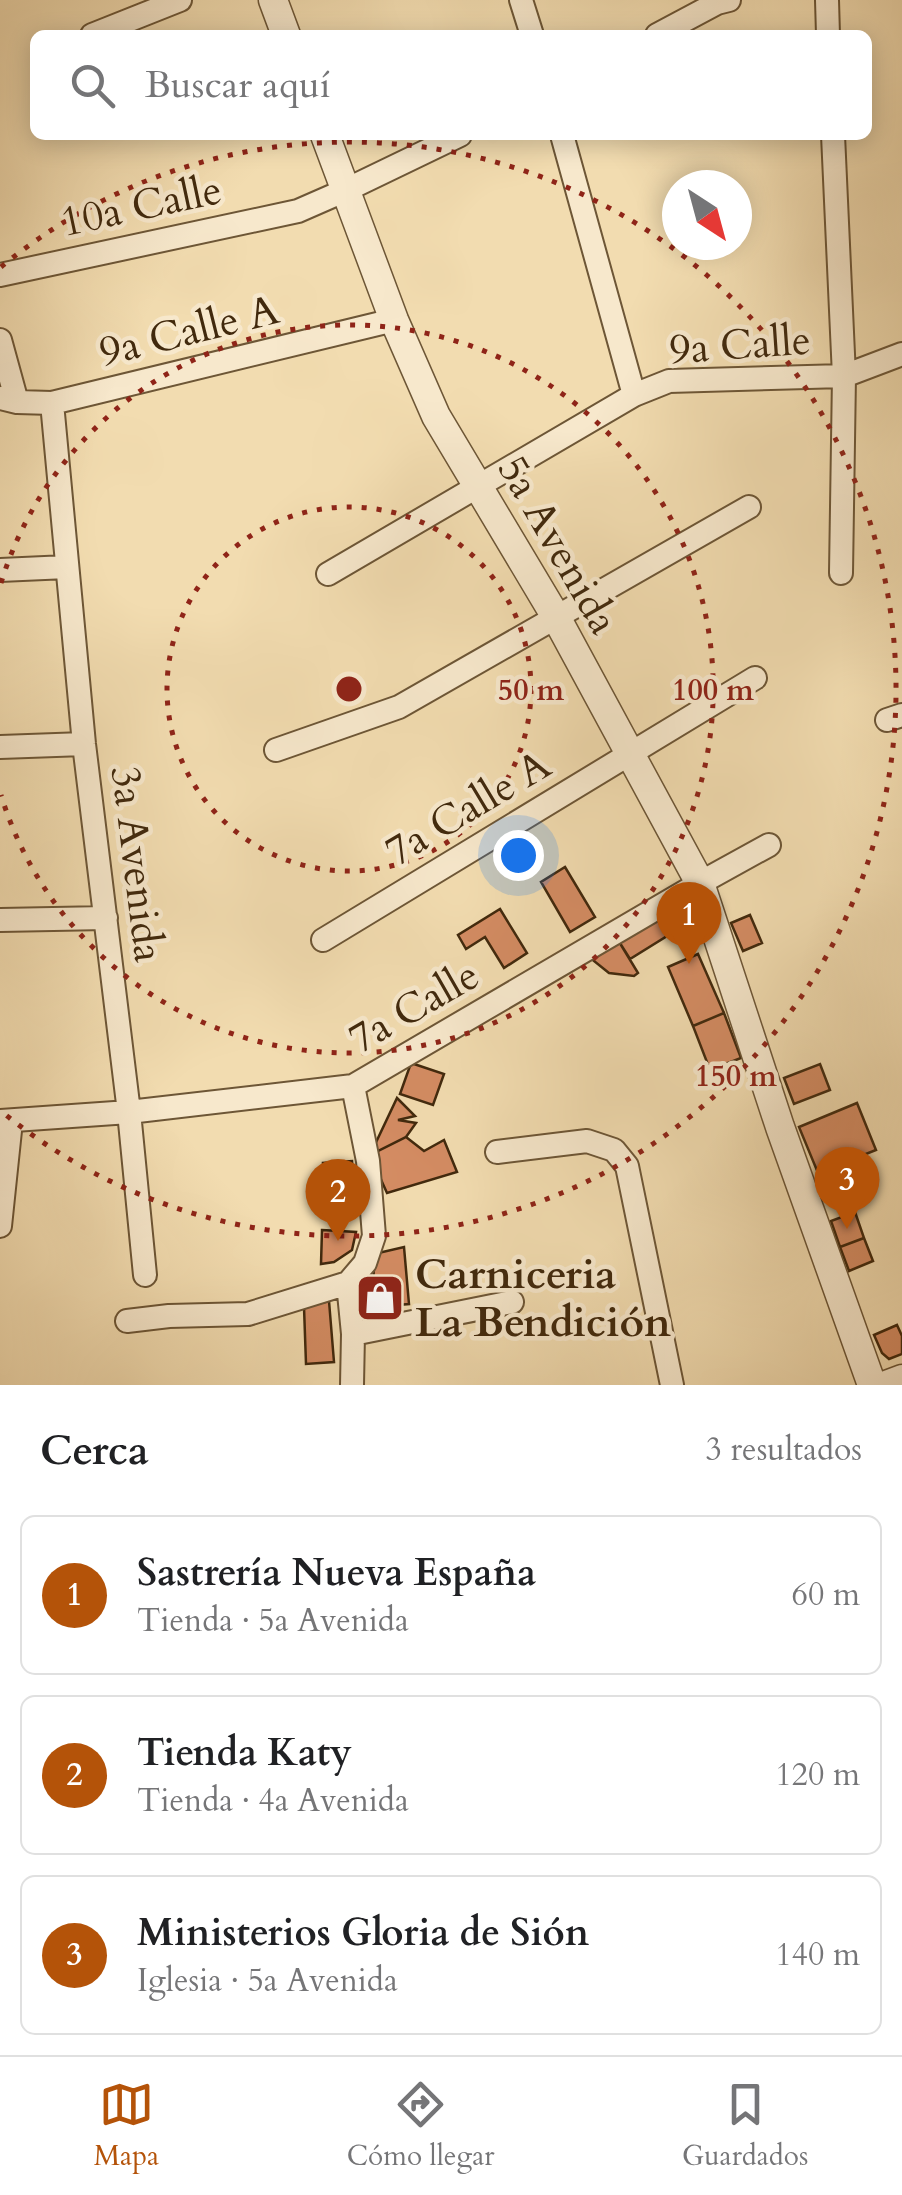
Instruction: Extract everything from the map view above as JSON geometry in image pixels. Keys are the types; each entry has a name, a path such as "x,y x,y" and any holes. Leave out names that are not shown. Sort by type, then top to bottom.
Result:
{"street":[{"path":"105,30 180,0"},
{"path":"273,0 284,30"},
{"path":"521,0 530,30"},
{"path":"666,30 728,0"},
{"path":"826,0 828,30"},
{"name":"5a Avenida","path":"327,140 394,320 436,416 556,617 700,883 780,1127 872,1385"},
{"name":"10a Calle","path":"0,275 298,211 450,140"},
{"path":"563,140 634,395"},
{"path":"833,140 844,376 840,573"},
{"name":"9a Calle A","path":"9,400 52,403 394,320"},
{"path":"0,340 9,400"},
{"name":"9a Calle","path":"328,574 634,395 669,381 844,376 902,354"},
{"name":"3a Avenida","path":"52,403 84,744 130,1112 144,1275"},
{"path":"276,750 398,707 748,508"},
{"path":"0,570 67,566"},
{"name":"7a Calle A","path":"323,940 755,678"},
{"path":"0,747 84,744"},
{"name":"7a Calle","path":"6,1121 130,1112 352,1086 769,845"},
{"path":"0,920 106,918"},
{"path":"127,1321 248,1314 348,1283 365,1264 374,1236 368,1162 352,1086"},
{"path":"0,1226 6,1121"},
{"path":"497,1152 587,1141 614,1150 627,1166 672,1385"},
{"path":"348,1283 352,1385"},
{"path":"353,1334 512,1302"},
{"path":"886,1385 902,1379"}],"building":[{"path":"565,867 595,917 570,932 541,882"},
{"path":"500,909 527,953 504,968 485,937 466,949 458,935"},
{"path":"750,915 762,943 743,951 731,923"},
{"path":"656,917 667,936 630,959 618,940"},
{"path":"618,940 638,973 634,976 609,973 589,957"},
{"path":"698,954 724,1013 693,1026 668,967"},
{"path":"724,1013 741,1058 710,1070 693,1026"},
{"path":"411,1063 444,1074 433,1105 400,1094"},
{"path":"820,1064 830,1090 794,1104 784,1078"},
{"path":"397,1098 415,1116 398,1120 416,1123 406,1137 370,1155"},
{"path":"857,1103 876,1150 818,1173 799,1127"},
{"path":"406,1137 424,1151 444,1140 457,1172 387,1193 370,1155"},
{"path":"352,1161 354,1193 325,1195 323,1163"},
{"path":"855,1212 864,1238 840,1247 831,1221"},
{"path":"322,1230 356,1232 352,1250 334,1262 321,1264"},
{"path":"864,1238 873,1261 849,1271 840,1247"},
{"path":"404,1247 409,1304 373,1307 374,1254"},
{"path":"329,1301 334,1362 306,1364 304,1307"},
{"path":"897,1325 902,1336 902,1354 889,1359 874,1335"}],"place":[{"name":"Sastrería Nueva España","path":"689,964"},
{"name":"Ministerios Gloria de Sión","path":"847,1229"},
{"name":"Tienda Katy","path":"338,1241"},
{"name":"Carniceria La Bendición","path":"380,1298"}]}
